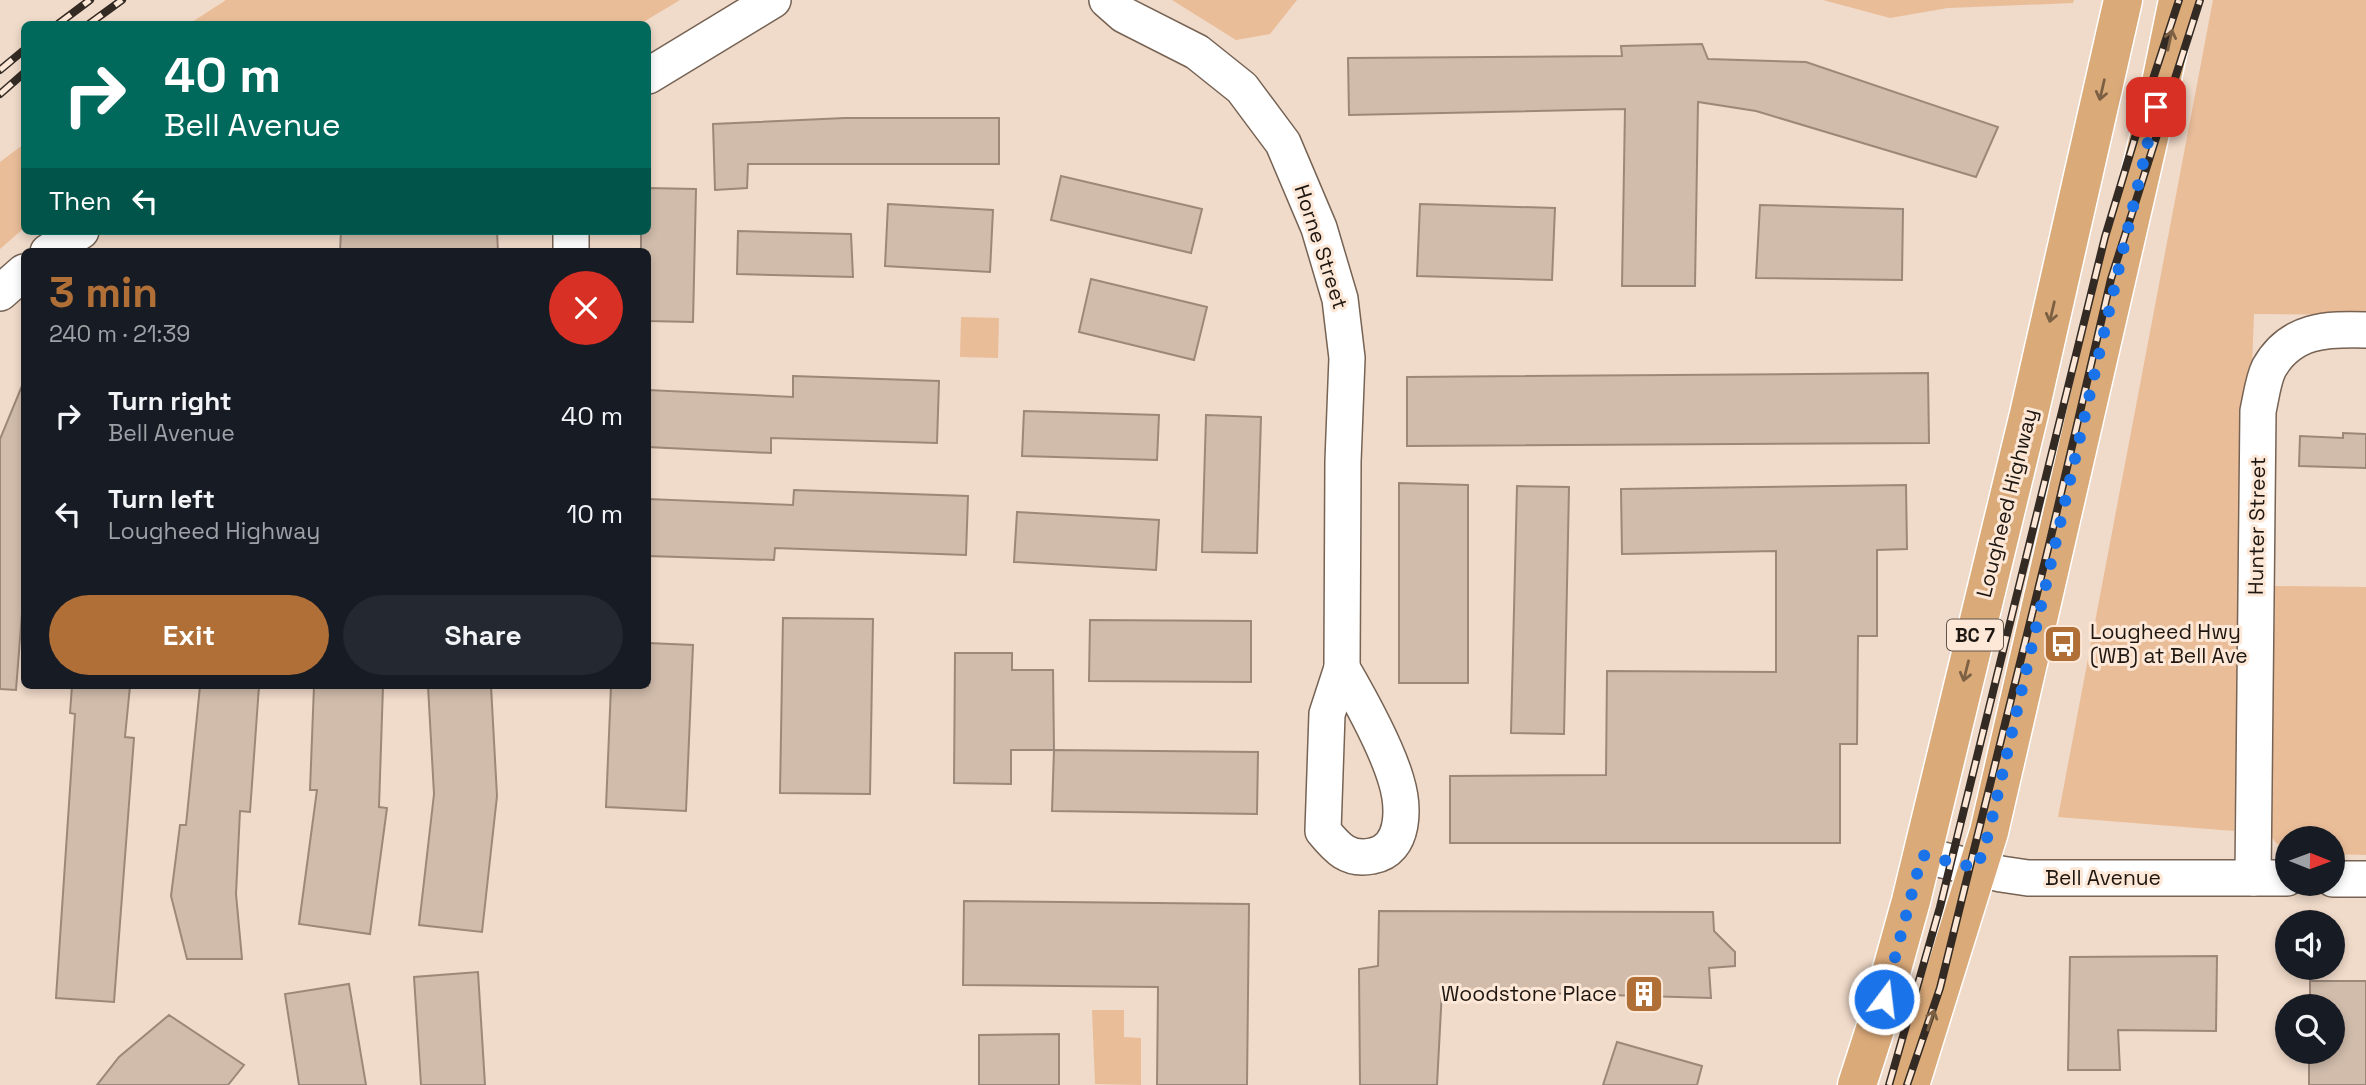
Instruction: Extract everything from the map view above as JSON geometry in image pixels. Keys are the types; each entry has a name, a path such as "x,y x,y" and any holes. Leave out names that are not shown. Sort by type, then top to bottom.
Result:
{"main road":[{"name":"Lougheed Highway","path":"1857,1085 1881,1011 1922,855 2029,415 2123,0"},
{"name":"BC 7","path":"1910,1085 1992,820 2156,107 2178,0"}],"street":[{"path":"651,74 773,0"},
{"name":"Horne Street","path":"1107,0 1124,15 1197,52 1242,88 1283,143 1319,228 1340,299 1347,358 1343,461 1342,668 1326,714 1323,831 1340,851 1363,858 1382,855 1395,842 1401,821 1396,780 1359,697 1342,668"},
{"path":"54,248 75,235"},
{"path":"0,293 21,275"},
{"name":"Hunter Street","path":"2253,878 2258,411 2268,369 2283,349 2304,335 2327,329 2366,330"},
{"name":"Bell Avenue","path":"1922,855 2028,878 2275,878"},
{"path":"2345,879 2366,879"}],"shaded area":[{"path":"226,0 680,0 645,21 194,21"},
{"path":"1172,0 1297,0 1270,34 1236,40"},
{"path":"1823,0 2074,0 2073,3 1948,8 1890,18"},
{"path":"2213,0 2366,0 2366,315 2254,314 2234,831 2058,817"},
{"path":"21,146 21,231 0,249 0,162"},
{"path":"961,317 999,318 998,358 960,357"},
{"path":"2275,586 2366,587 2366,855 2345,854 2345,826 2275,826 2275,842 2271,836"},
{"path":"1092,1010 1124,1010 1124,1037 1141,1038 1141,1085 1095,1084"}],"building":[{"path":"1702,44 1708,59 1806,62 1998,127 1976,177 1756,111 1698,102 1695,286 1622,286 1625,109 1349,115 1348,58 1622,56 1621,46"},
{"path":"845,118 999,118 999,164 748,164 747,188 715,190 713,124"},
{"path":"1061,176 1202,209 1191,253 1051,220"},
{"path":"651,188 696,189 693,322 651,321 651,248 641,248 641,235 651,235"},
{"path":"888,204 993,210 990,272 885,266"},
{"path":"1420,204 1555,208 1552,280 1417,276"},
{"path":"1760,205 1903,209 1902,280 1756,278"},
{"path":"738,231 851,234 853,277 737,274"},
{"path":"341,235 497,235 498,248 340,248"},
{"path":"1091,279 1207,307 1194,360 1079,332"},
{"path":"1928,373 1929,443 1407,446 1407,377"},
{"path":"793,376 939,381 937,443 771,438 771,453 651,447 651,390 793,397"},
{"path":"21,388 21,626 16,690 0,689 0,439"},
{"path":"1024,411 1159,415 1157,460 1022,456"},
{"path":"1206,415 1261,417 1257,553 1202,552"},
{"path":"2343,433 2366,434 2366,468 2299,466 2300,436 2343,438"},
{"path":"1399,483 1468,485 1468,683 1399,683"},
{"path":"1906,485 1907,549 1877,550 1877,636 1858,636 1857,744 1840,744 1840,843 1450,843 1450,776 1606,775 1607,671 1776,672 1776,551 1622,554 1621,489"},
{"path":"1517,486 1569,487 1564,734 1511,733"},
{"path":"794,490 968,496 966,555 775,548 774,560 651,556 651,499 793,505"},
{"path":"1017,512 1159,520 1156,570 1014,562"},
{"path":"783,618 873,619 870,794 780,793"},
{"path":"1090,620 1251,621 1251,682 1089,681"},
{"path":"651,643 693,645 686,811 606,807 611,689 651,689"},
{"path":"955,653 1012,653 1012,670 1053,670 1054,750 1011,750 1011,784 954,783"},
{"path":"72,689 130,689 125,737 134,738 114,1002 56,998 75,714 70,713"},
{"path":"200,689 259,689 250,812 240,811 236,894 242,959 187,959 171,896 180,825 186,825"},
{"path":"314,689 383,689 379,807 387,808 370,934 299,924 317,790 310,790"},
{"path":"428,689 491,689 497,796 482,932 419,925 434,794"},
{"path":"1054,750 1258,752 1257,814 1052,811"},
{"path":"964,901 1249,904 1247,1085 1157,1085 1158,987 963,985"},
{"name":"Woodstone Place","path":"1379,911 1713,912 1714,931 1735,952 1735,966 1709,968 1711,998 1442,990 1437,1085 1360,1085 1359,969 1378,966"},
{"path":"2217,956 2216,1031 2118,1030 2120,1070 2068,1070 2070,957"},
{"path":"478,972 485,1085 421,1085 414,977"},
{"path":"2310,981 2366,981 2366,1085 2309,1085 2309,1064 2345,1064 2345,994 2310,994"},
{"path":"349,984 366,1085 299,1085 285,994"},
{"path":"169,1015 244,1065 228,1085 97,1085 119,1057"},
{"path":"1059,1034 1059,1085 979,1085 979,1035"},
{"name":"Woodstone Place","path":"1617,1042 1702,1066 1697,1085 1603,1085"}],"railway":[{"path":"62,21 90,0"},
{"path":"93,21 122,0"},
{"path":"1889,1085 1940,907 2105,237 2179,0"},
{"path":"1907,1085 1940,988 2111,279 2200,0"},
{"path":"0,70 21,52"},
{"path":"0,94 21,76"}],"place":[{"name":"Lougheed Hwy (WB) at Bell Ave","path":"2063,644"},
{"name":"Woodstone Place","path":"1644,994"}],"route":[{"path":"1884,999 1922,855 1977,868 1989,832 2156,107"}]}
